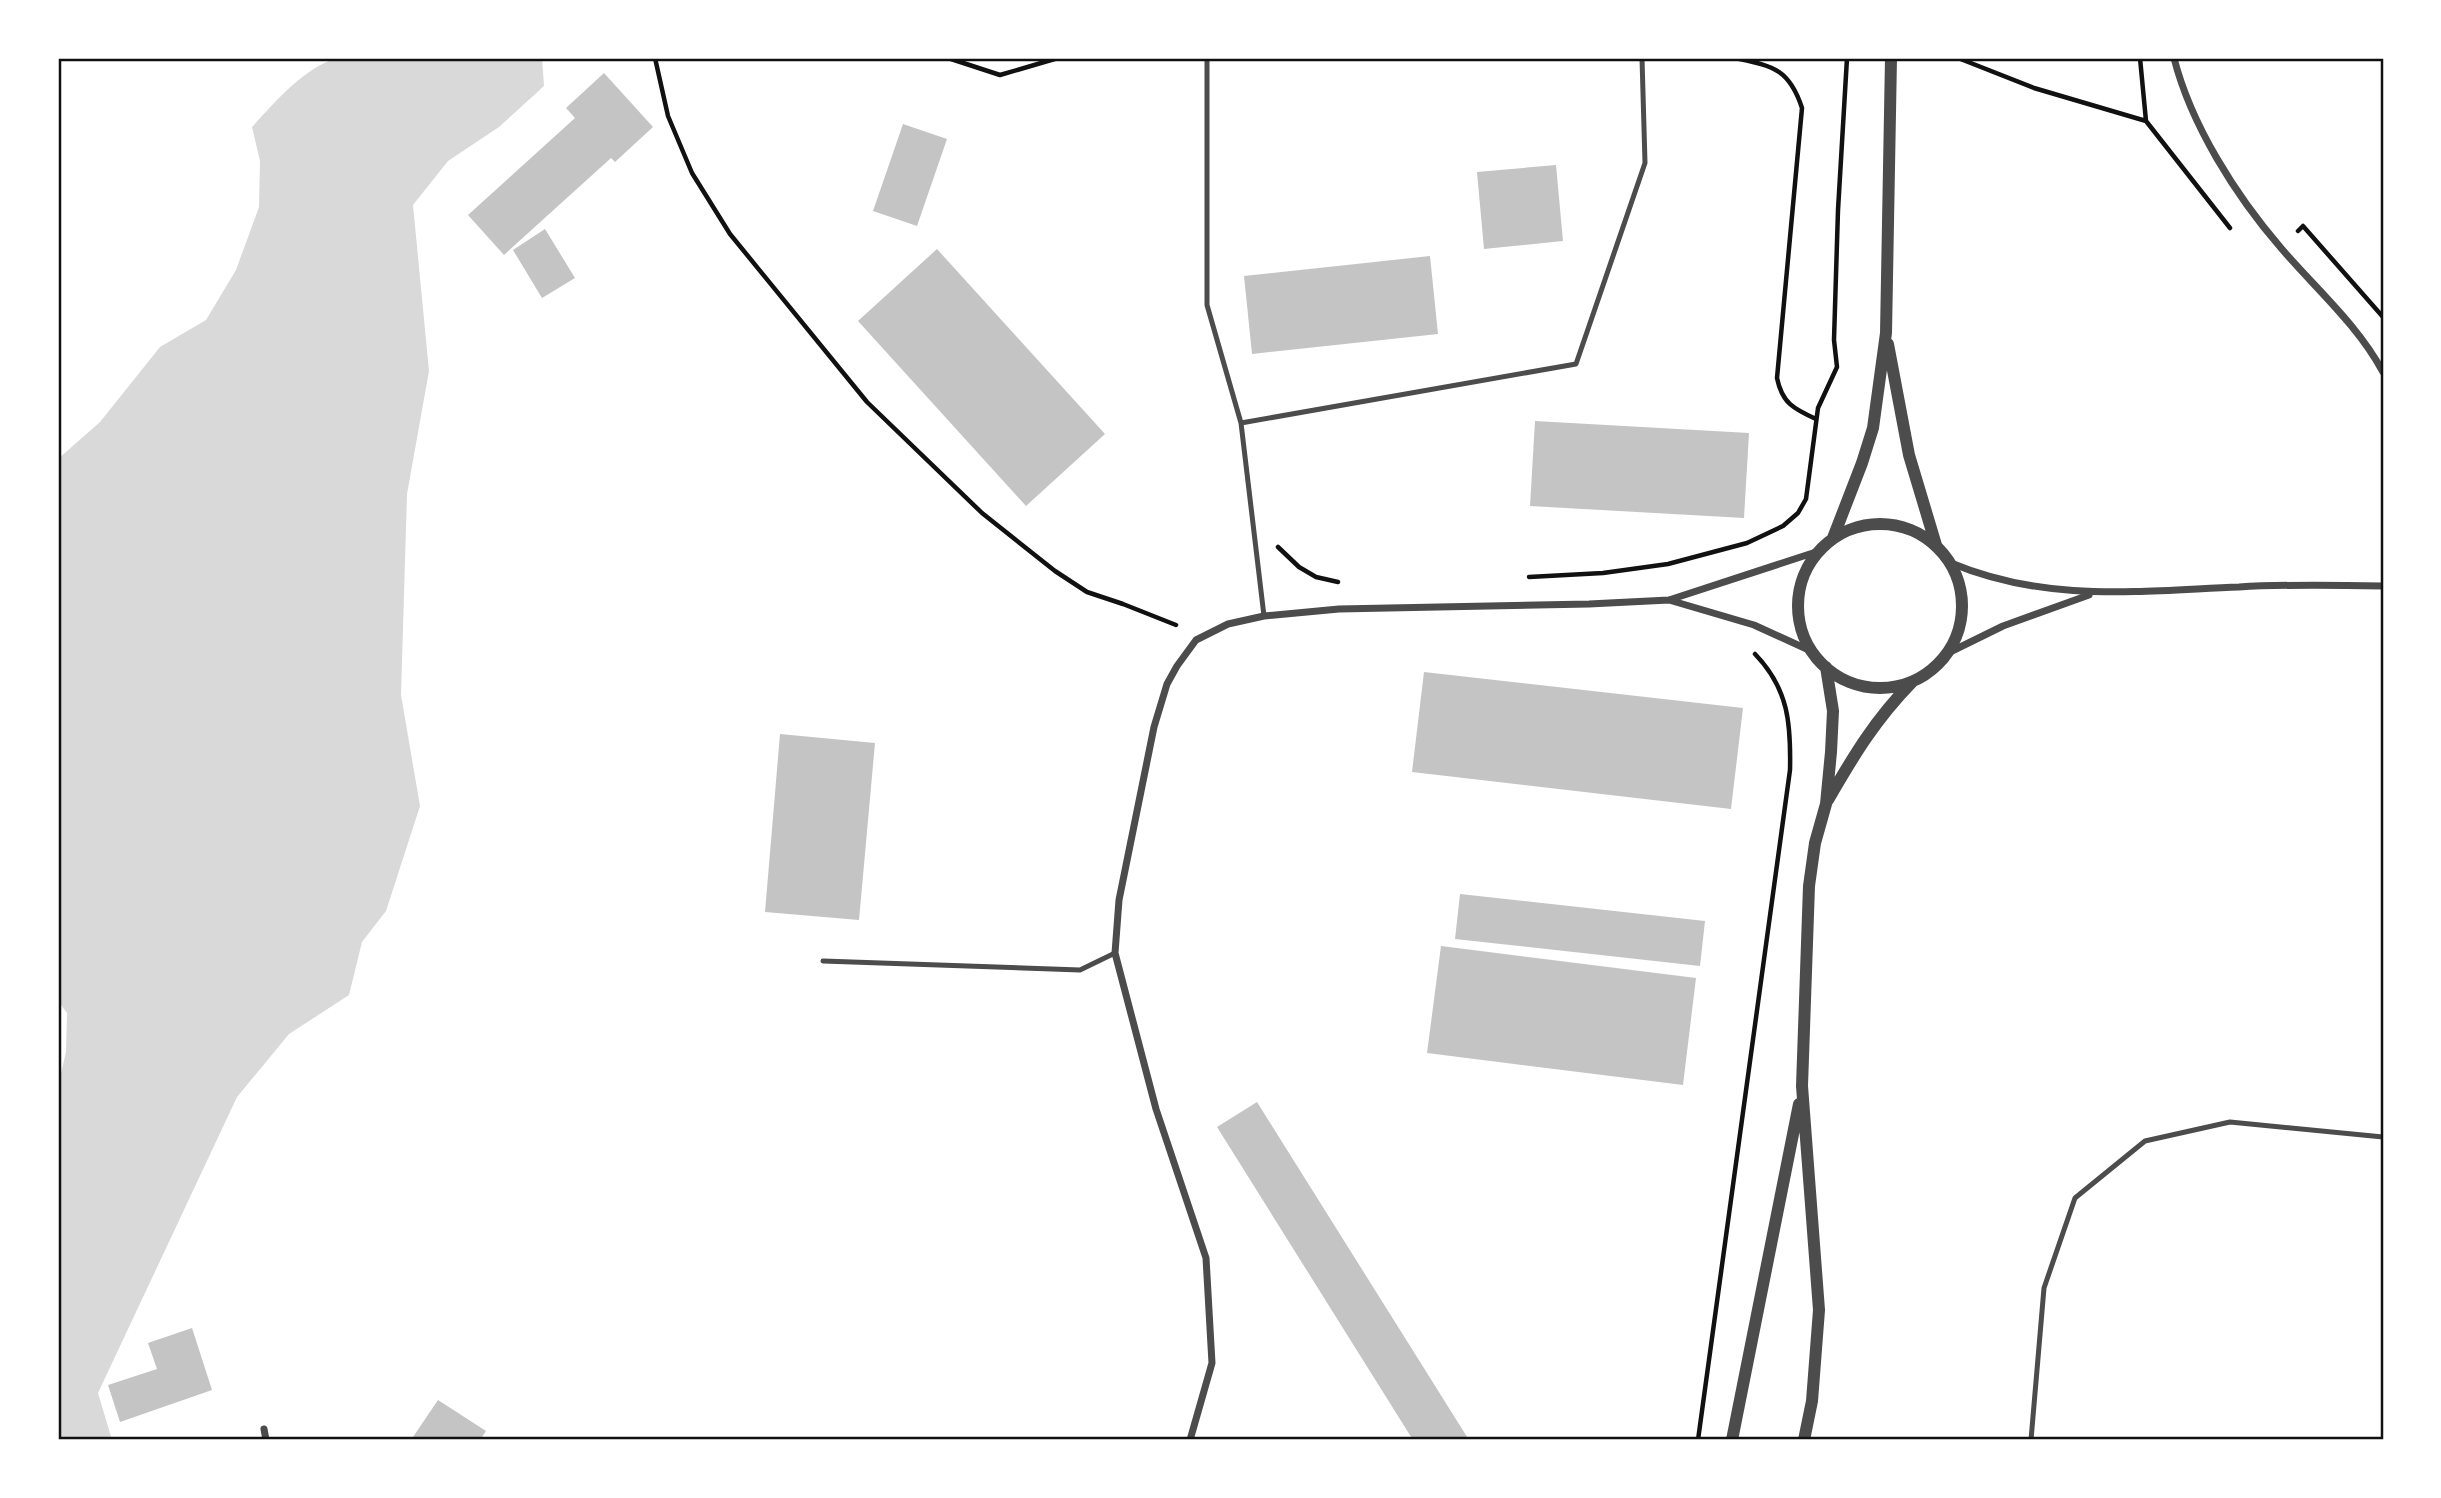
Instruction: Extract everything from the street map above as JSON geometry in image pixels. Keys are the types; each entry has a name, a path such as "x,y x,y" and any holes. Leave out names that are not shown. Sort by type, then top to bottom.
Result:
{"street":[{"path":"1833,538 1862,463 1872,428 1886,333 1891,58"},
{"path":"2174,58 2178,75 2213,152 2235,189 2280,247 2349,321 2383,372"},
{"path":"1886,333 1909,455 1936,545"},
{"path":"1826,804 1885,709 1912,682 1932,670 1948,653 1958,632 1962,609 1960,585 1951,564 1936,545 1917,532 1896,525 1874,523 1852,528 1833,538 1819,551 1807,569 1800,589 1798,611 1802,632 1811,651 1826,667 1845,680 1867,687 1889,687 1912,682"},
{"path":"1190,1440 1212,1363 1206,1258 1156,1109 1115,953 1119,900 1154,727 1167,684 1177,666 1196,640 1228,624 1264,616 1339,609 1669,600 1819,551"},
{"path":"1951,564 1983,577 2025,587 2093,593 2281,585 2383,586"},
{"path":"1948,653 2003,626 2093,593"},
{"path":"1669,600 1754,625 1811,651"},
{"path":"1804,1440 1812,1401 1819,1310 1802,1086 1809,886 1815,843 1826,804 1831,752 1832,711 1826,667"},
{"path":"1732,1440 1802,1086"},
{"path":"264,1429 266,1440"}],"lane":[{"path":"1207,58 1207,305 1241,423 1264,616"},
{"path":"1241,423 1576,364 1645,163 1642,58"},
{"path":"823,961 1080,970 1115,953"},
{"path":"2031,1440 2044,1288 2075,1198 2145,1141 2230,1122 2383,1137"}],"path":[{"path":"655,58 668,116 692,173 730,234 867,402 982,513 1055,571 1087,592 1179,627 1196,640"},
{"path":"948,58 1000,75 1058,58"},
{"path":"1735,58 1767,64 1782,75 1793,88 1802,108 1777,378 1781,394 1797,410 1816,419"},
{"path":"1525,578 1604,573 1668,564 1747,543 1783,526 1798,513 1805,499 1818,408 1837,367 1834,340 1838,211 1847,58"},
{"path":"1958,58 2034,88 2146,121"},
{"path":"2140,58 2146,121 2235,234"},
{"path":"2280,247 2303,226 2383,317"},
{"path":"1747,543 1756,570"},
{"path":"1256,550 1278,547 1299,567 1316,577 1343,583"},
{"path":"1698,1440 1790,770 1791,731 1786,705 1777,682 1746,645 1754,625"}],"shaded area":[{"path":"336,58 542,58 544,86 499,127 448,161 413,205 429,371 407,494 401,695 420,806 386,911 362,942 349,995 289,1034 237,1097 98,1393 112,1440 58,1440 58,1086 66,1052 67,1013 58,1001 58,459 100,422 160,347 206,320 236,270 259,207 260,161 252,127 301,78"}],"building":[{"path":"604,73 653,127 615,162 611,158 504,255 468,215 575,118 566,108"},
{"path":"903,124 947,139 917,226 873,211"},
{"path":"1556,165 1563,241 1484,249 1477,172"},
{"path":"545,229 575,278 542,298 513,250"},
{"path":"937,249 1105,434 1026,506 858,321"},
{"path":"1430,256 1438,334 1252,354 1244,276"},
{"path":"1535,421 1749,433 1744,518 1530,506"},
{"path":"1424,672 1743,708 1731,809 1412,772"},
{"path":"780,734 875,743 859,920 765,912"},
{"path":"1460,894 1705,921 1700,966 1455,939"},
{"path":"1441,946 1696,978 1683,1085 1427,1053"},
{"path":"1257,1102 1469,1440 1413,1440 1217,1127"},
{"path":"192,1328 212,1390 120,1422 108,1385 157,1369 148,1343"},
{"path":"438,1400 486,1431 480,1440 411,1440"}]}
